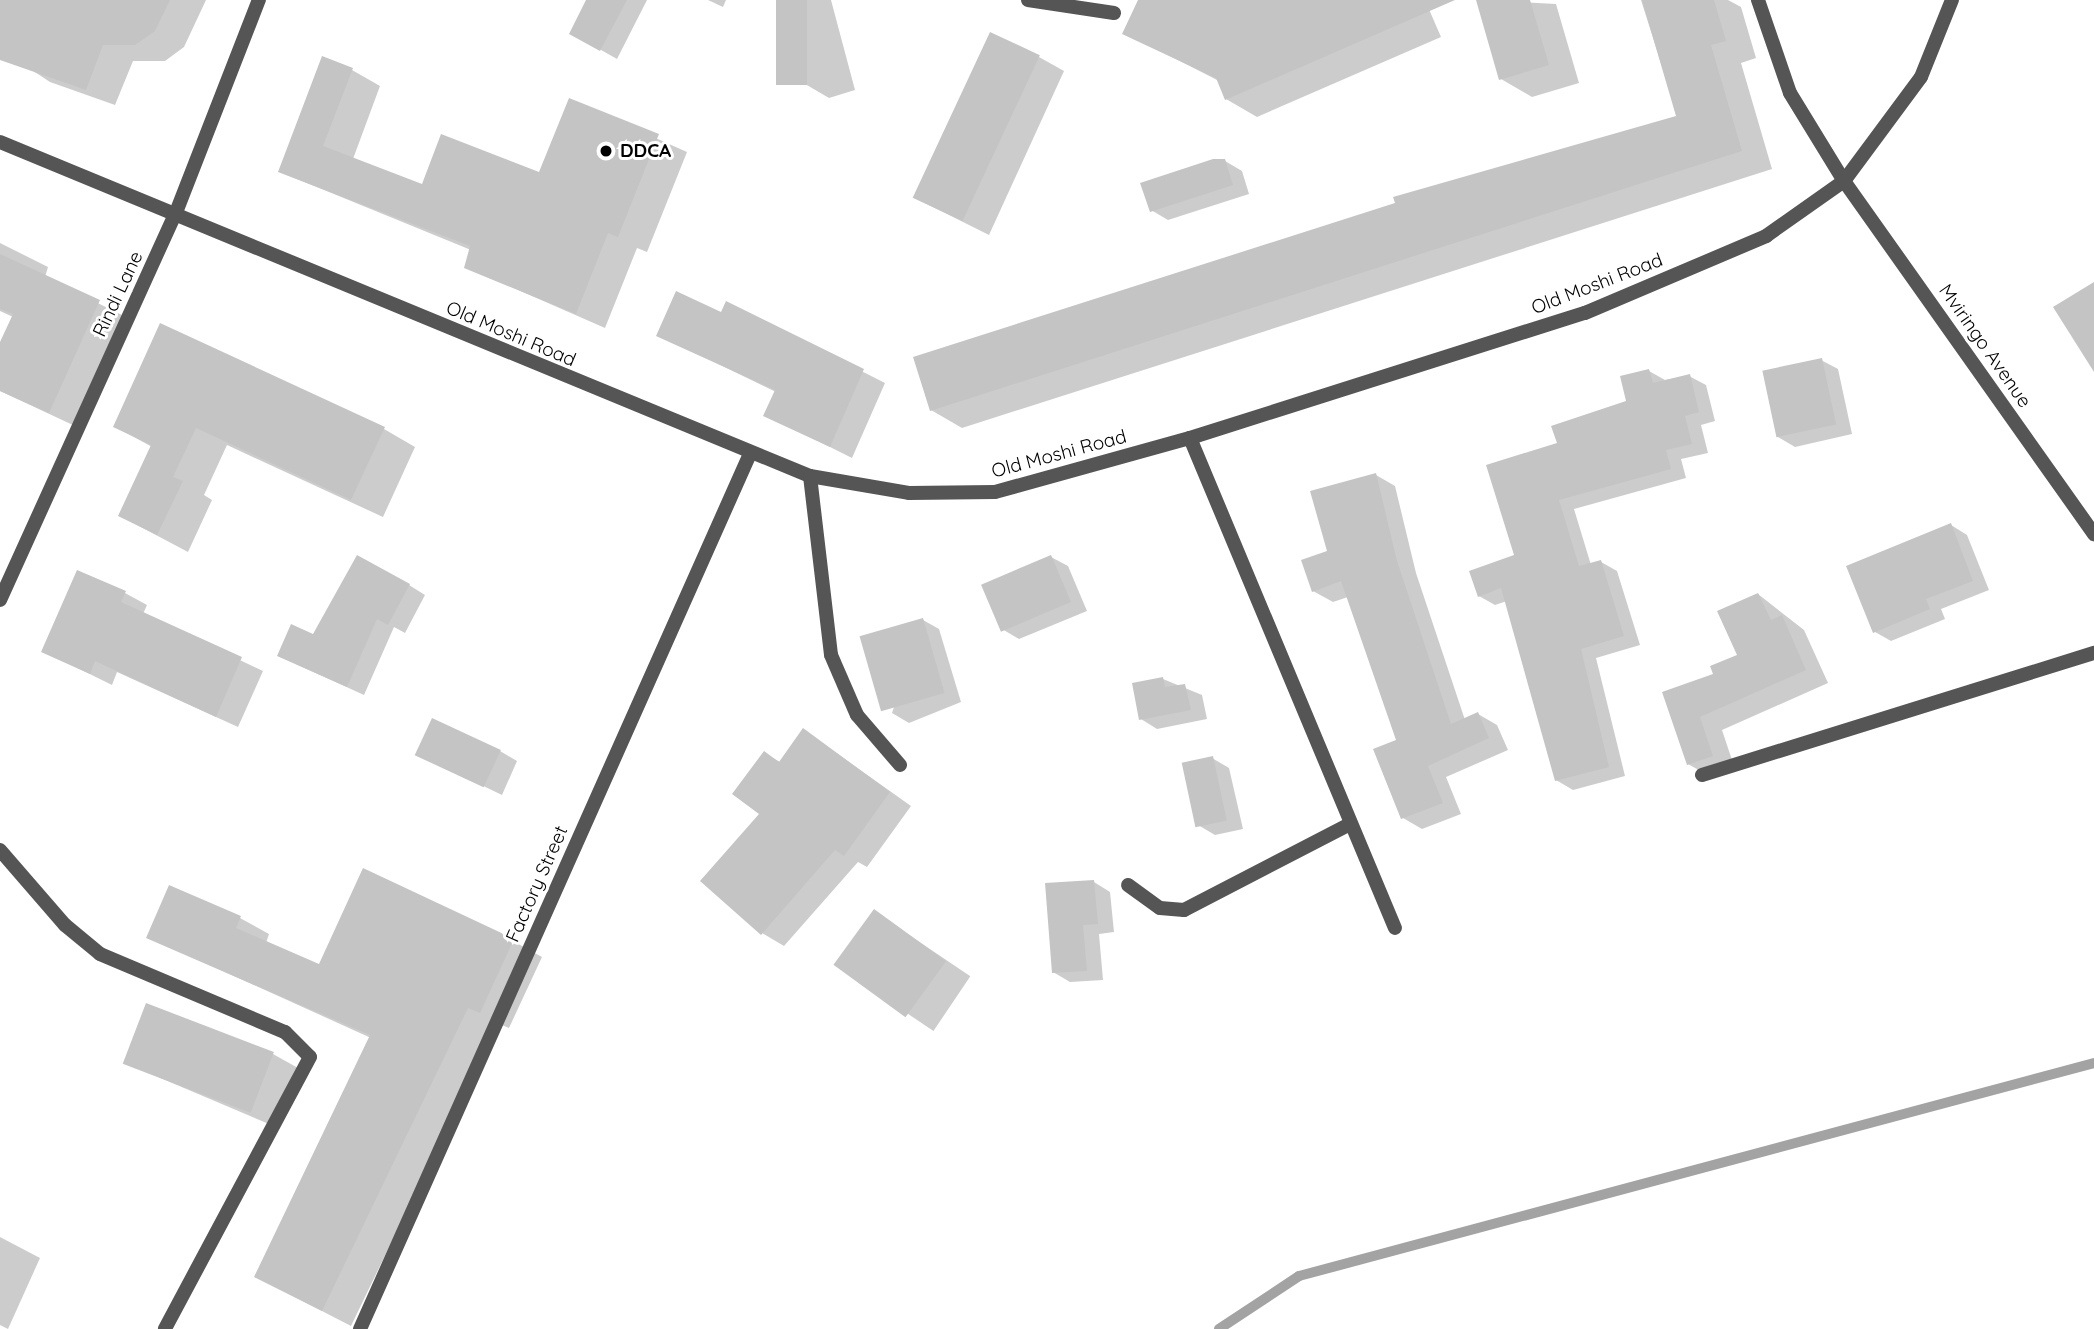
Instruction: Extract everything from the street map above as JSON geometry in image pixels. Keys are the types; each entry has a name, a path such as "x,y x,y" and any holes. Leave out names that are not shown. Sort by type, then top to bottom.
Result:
{"street":[{"name":"Rindi Lane","path":"0,600 175,215 259,0"},
{"path":"1028,0 1114,13"},
{"name":"Mviringo Avenue","path":"1758,0 1790,93 1844,181 2094,534"},
{"name":"Old Moshi Road","path":"0,142 750,454 810,476 909,493 995,492 1190,438 1585,313 1766,236 1844,181 1921,77 1952,0"},
{"path":"1190,438 1395,928"},
{"name":"Factory Street","path":"360,1329 750,454"},
{"path":"810,476 831,655 857,715 900,765"},
{"path":"1702,775 2094,653"},
{"path":"1128,885 1160,908 1184,910 1350,824"},
{"path":"0,850 65,925 100,954 285,1032 310,1057 165,1329"}],"building":[{"path":"0,0 170,0 155,31 135,45 103,45 86,90 0,60"},
{"path":"586,0 627,0 600,51 569,34"},
{"path":"776,0 807,0 807,85 776,85"},
{"path":"1138,0 1455,0 1225,100 1216,78 1122,34"},
{"path":"1476,0 1530,0 1549,65 1499,80"},
{"path":"1642,0 1714,0 1726,41 1711,45 1742,151 930,411 913,357 1395,203 1393,197 1676,116"},
{"path":"990,32 1040,55 963,221 913,198"},
{"path":"322,56 353,68 323,146 422,184 441,134 539,172 569,98 659,134 618,237 608,233 576,314 464,268 470,246 278,172"},
{"path":"1213,159 1225,159 1233,185 1150,212 1140,183"},
{"path":"0,254 100,300 49,413 0,391 0,342 13,314 0,309"},
{"path":"2094,282 2094,372 2053,307"},
{"path":"676,291 721,312 726,301 864,369 830,447 763,416 775,390 656,336"},
{"path":"160,323 385,427 351,500 196,428 173,477 183,481 157,535 118,516 151,445 113,427"},
{"path":"1822,358 1836,425 1776,437 1762,371"},
{"path":"1649,369 1653,383 1690,374 1699,412 1685,416 1692,444 1666,450 1671,469 1559,500 1579,566 1601,560 1624,636 1581,649 1609,767 1555,781 1501,588 1478,597 1469,571 1514,555 1486,465 1557,443 1551,426 1626,401 1620,376"},
{"path":"1376,473 1397,561 1451,724 1478,712 1489,738 1428,766 1443,803 1401,819 1373,749 1396,740 1341,581 1312,592 1301,560 1327,551 1310,491"},
{"path":"1951,523 1973,581 1926,599 1930,609 1873,633 1846,566"},
{"path":"357,555 410,584 388,625 377,619 347,687 277,656 291,624 313,634"},
{"path":"1051,555 1071,602 1001,632 981,585"},
{"path":"77,570 126,591 121,602 242,657 216,717 95,661 90,674 41,652"},
{"path":"1758,593 1771,620 1782,615 1806,670 1700,717 1713,756 1687,765 1662,692 1713,674 1710,666 1737,655 1717,611"},
{"path":"923,618 944,693 881,711 860,636"},
{"path":"1163,677 1165,687 1185,684 1191,710 1139,720 1132,683"},
{"path":"432,718 501,750 484,787 415,755"},
{"path":"803,728 890,792 844,856 835,850 761,935 700,881 759,814 732,794 764,751 779,762"},
{"path":"1213,756 1227,821 1195,827 1182,763"},
{"path":"363,868 514,939 480,1013 468,1008 322,1311 254,1277 370,1035 146,938 169,885 241,916 236,928 319,964"},
{"path":"1094,880 1098,924 1083,925 1087,971 1052,973 1045,883"},
{"path":"874,909 946,961 905,1017 833,965"},
{"path":"146,1003 274,1052 251,1113 123,1064"}],"waterway":[{"path":"1219,1329 1299,1276 2094,1063"}],"place":[{"name":"DDCA","path":"606,151"}]}
